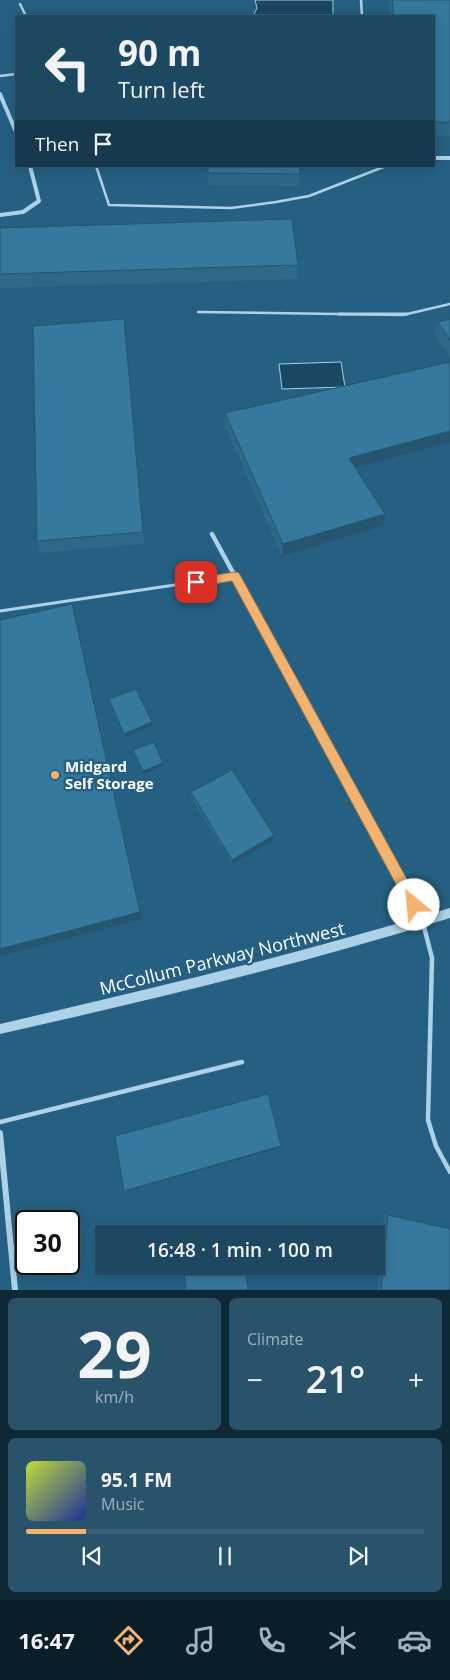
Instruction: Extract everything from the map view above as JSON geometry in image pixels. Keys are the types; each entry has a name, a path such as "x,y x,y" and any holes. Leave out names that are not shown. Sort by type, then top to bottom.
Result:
{"street":[{"path":"0,94 15,130"},
{"path":"435,158 450,158"},
{"path":"0,215 23,212 39,201 30,167"},
{"path":"212,534 423,922"},
{"name":"McCollum Parkway Northwest","path":"0,1029 215,980 350,944 450,913"},
{"path":"0,1133 14,1290"}],"lane":[{"path":"360,0 362,15"},
{"path":"20,4 26,15"},
{"path":"0,76 15,74"},
{"path":"96,167 109,205 231,208 309,196 383,167"},
{"path":"198,312 403,314 450,304"},
{"path":"0,612 235,576"},
{"path":"423,922 432,958 428,1120 436,1146 450,1172"},
{"path":"0,1122 242,1062"}],"water":[{"path":"255,0 333,0 333,15 254,15 257,8"},
{"path":"341,362 345,387 282,389 279,364"}],"building":[{"path":"392,0 450,0 450,122 435,122 435,15 394,15"},
{"path":"208,167 300,167 300,174 208,173"},
{"path":"292,219 298,265 0,274 0,228"},
{"path":"124,319 143,532 37,541 33,326"},
{"path":"450,319 450,340 438,322"},
{"path":"450,362 450,431 349,458 385,514 283,544 225,413"},
{"name":"Midgard Self Storage","path":"72,604 140,912 0,949 0,620"},
{"path":"136,689 152,722 124,734 109,699"},
{"path":"154,742 163,763 143,771 133,750"},
{"path":"232,770 274,835 232,860 191,792"},
{"path":"268,1094 281,1146 124,1191 115,1136"},
{"path":"388,1215 450,1229 450,1290 381,1290 382,1275 385,1275"},
{"path":"184,1275 246,1275 248,1290 186,1290"}],"place":[{"name":"Midgard Self Storage","path":"55,775"}],"route":[{"path":"196,582 235,576 414,905"}]}
